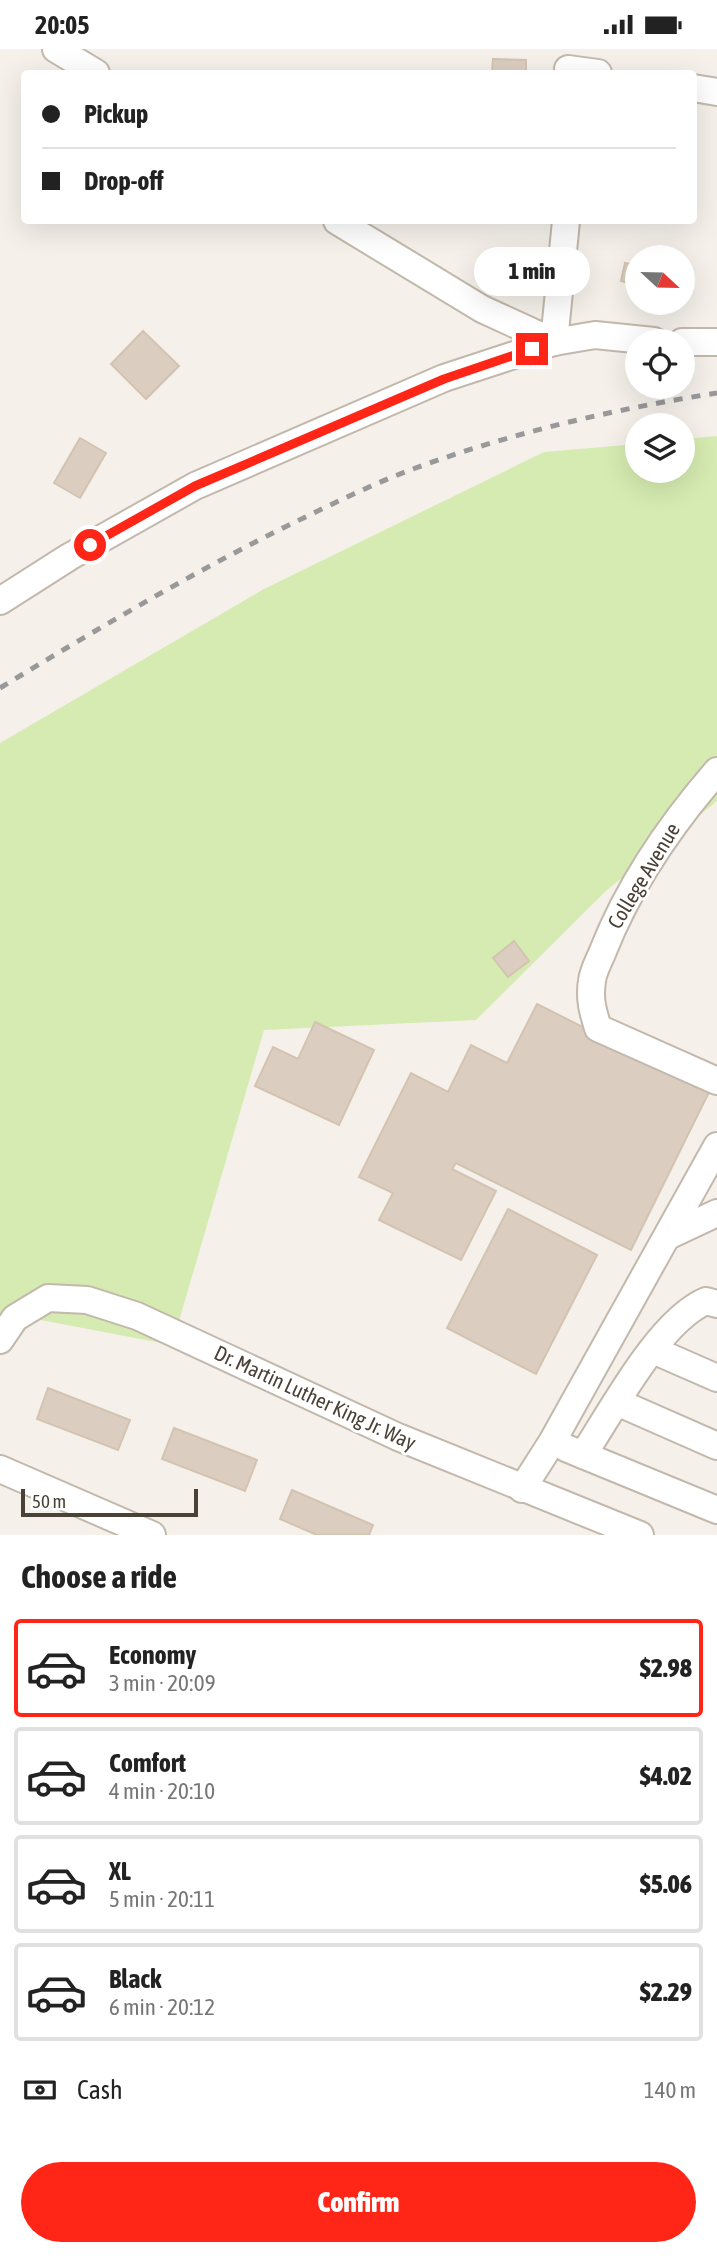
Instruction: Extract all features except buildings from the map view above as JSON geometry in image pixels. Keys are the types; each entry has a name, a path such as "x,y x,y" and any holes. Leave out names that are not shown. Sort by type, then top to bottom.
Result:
{"street":[{"path":"56,49 91,70"},
{"path":"565,64 587,70"},
{"path":"697,89 717,92"},
{"path":"342,224 482,309 554,342"},
{"path":"554,342 566,224"},
{"path":"0,601 69,557 195,486 444,379 554,342 595,335 625,338"},
{"path":"695,342 717,342"},
{"name":"College Avenue","path":"717,771 689,803 633,888 608,938 592,979 590,1004 598,1028 717,1081"},
{"path":"522,1489 552,1442 717,1146"},
{"path":"668,1236 717,1213"},
{"name":"Dr. Martin Luther King Jr. Way","path":"0,1340 15,1318 48,1298 87,1300 137,1316 398,1437 640,1535"},
{"path":"583,1455 673,1323 693,1306 706,1300 717,1304"},
{"path":"653,1350 717,1378"},
{"path":"617,1402 717,1446"},
{"path":"552,1442 717,1510"},
{"path":"0,1469 152,1535"}],"green space":[{"path":"717,436 717,801 607,890 476,1020 264,1030 172,1345 9,1314 0,1333 0,743 264,589 544,452 625,445 625,483 695,483 695,438"}],"railway":[{"path":"0,688 214,564 318,511 397,475 487,444 563,423 717,393"}],"route":[{"path":"90,545 195,486 444,379 532,349"}]}
